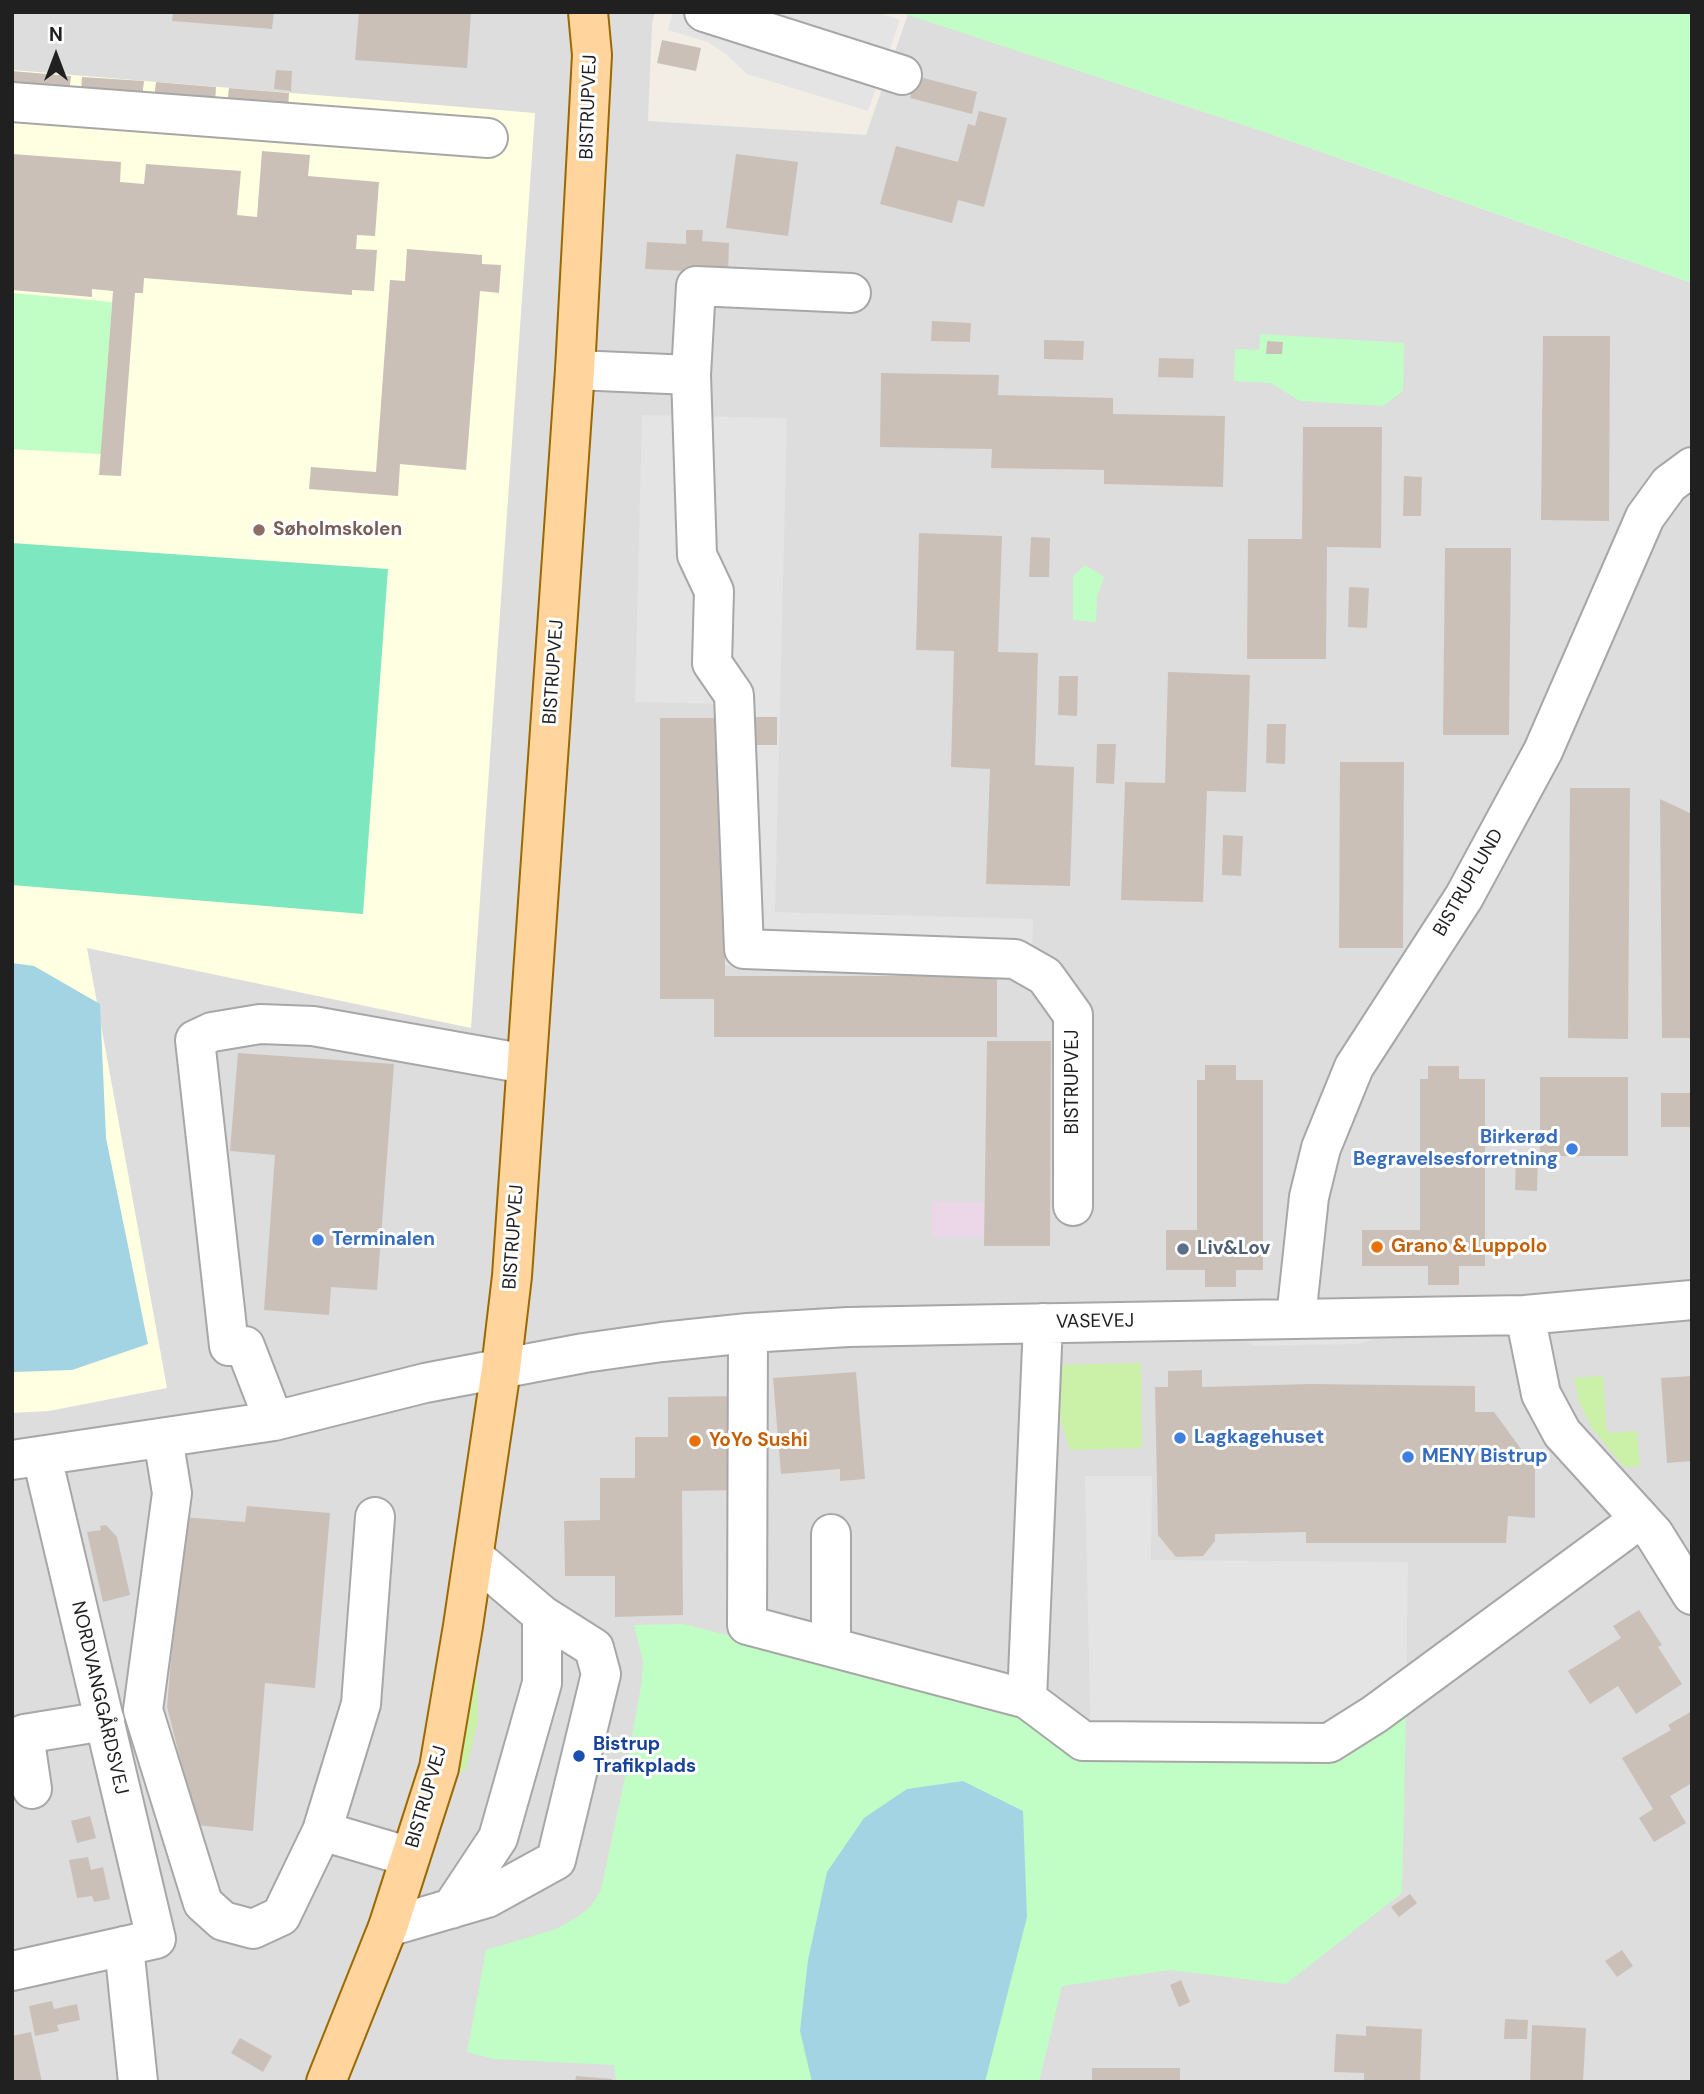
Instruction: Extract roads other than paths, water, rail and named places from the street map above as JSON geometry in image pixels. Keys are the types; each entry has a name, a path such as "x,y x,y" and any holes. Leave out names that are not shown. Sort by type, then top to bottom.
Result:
{"main road":[{"name":"BISTRUPVEJ","path":"326,2082 388,1927 439,1768 474,1557 501,1369 512,1276 575,370 592,55 588,12"}],"street":[{"path":"704,12 902,75"},
{"path":"12,102 488,138"},
{"name":"BISTRUPVEJ","path":"851,293 696,286 691,375 697,555 714,591 712,663 734,695 744,948 1015,959 1045,976 1073,1015 1073,1206"},
{"path":"575,370 691,375"},
{"name":"BISTRUPLUND","path":"1296,1318 1309,1198 1321,1148 1354,1068 1464,897 1544,751 1645,517 1669,484 1692,467"},
{"path":"274,1421 245,1346 229,1346 195,1040 212,1032 260,1024 313,1026 526,1064"},
{"name":"VASEVEJ","path":"501,1369 662,1342 748,1333 1043,1323 1525,1315 1692,1300"},
{"path":"1525,1315 1541,1394 1562,1433 1654,1534 1692,1595"},
{"path":"1027,1699 1043,1323"},
{"path":"748,1333 747,1625 1027,1699 1083,1741 1329,1744 1375,1714 1640,1519"},
{"name":"NORDVANGGÅRDSVEJ","path":"138,2082 140,1943 104,1721 27,1458 274,1421 425,1383 501,1369"},
{"path":"163,1438 172,1493 143,1710 203,1903 223,1921 253,1929 281,1916 322,1831 361,1704 375,1517"},
{"path":"831,1534 831,1647"},
{"path":"388,1927 487,1898 556,1860 601,1674 594,1648 542,1615 474,1557"},
{"path":"451,1909 498,1838 542,1683 542,1615"},
{"path":"32,1789 24,1734 104,1721"},
{"path":"322,1831 410,1857"},
{"path":"12,1972 140,1943"}],"water":[{"path":"12,963 34,966 100,1004 106,1138 148,1344 72,1370 12,1372"},
{"path":"963,1781 1023,1811 1027,1917 985,2082 812,2082 800,2031 808,1960 827,1872 864,1818 907,1789"}],"place":[{"name":"Søholmskolen","path":"259,530"},
{"name":"Birkerød Begravelsesforretning","path":"1572,1149"},
{"name":"Terminalen","path":"318,1240"},
{"name":"Grano & Luppolo","path":"1377,1247"},
{"name":"Liv&Lov","path":"1183,1249"},
{"name":"Lagkagehuset","path":"1180,1438"},
{"name":"YoYo Sushi","path":"695,1441"},
{"name":"MENY Bistrup","path":"1408,1457"},
{"name":"Bistrup Trafikplads","path":"579,1756"}]}
